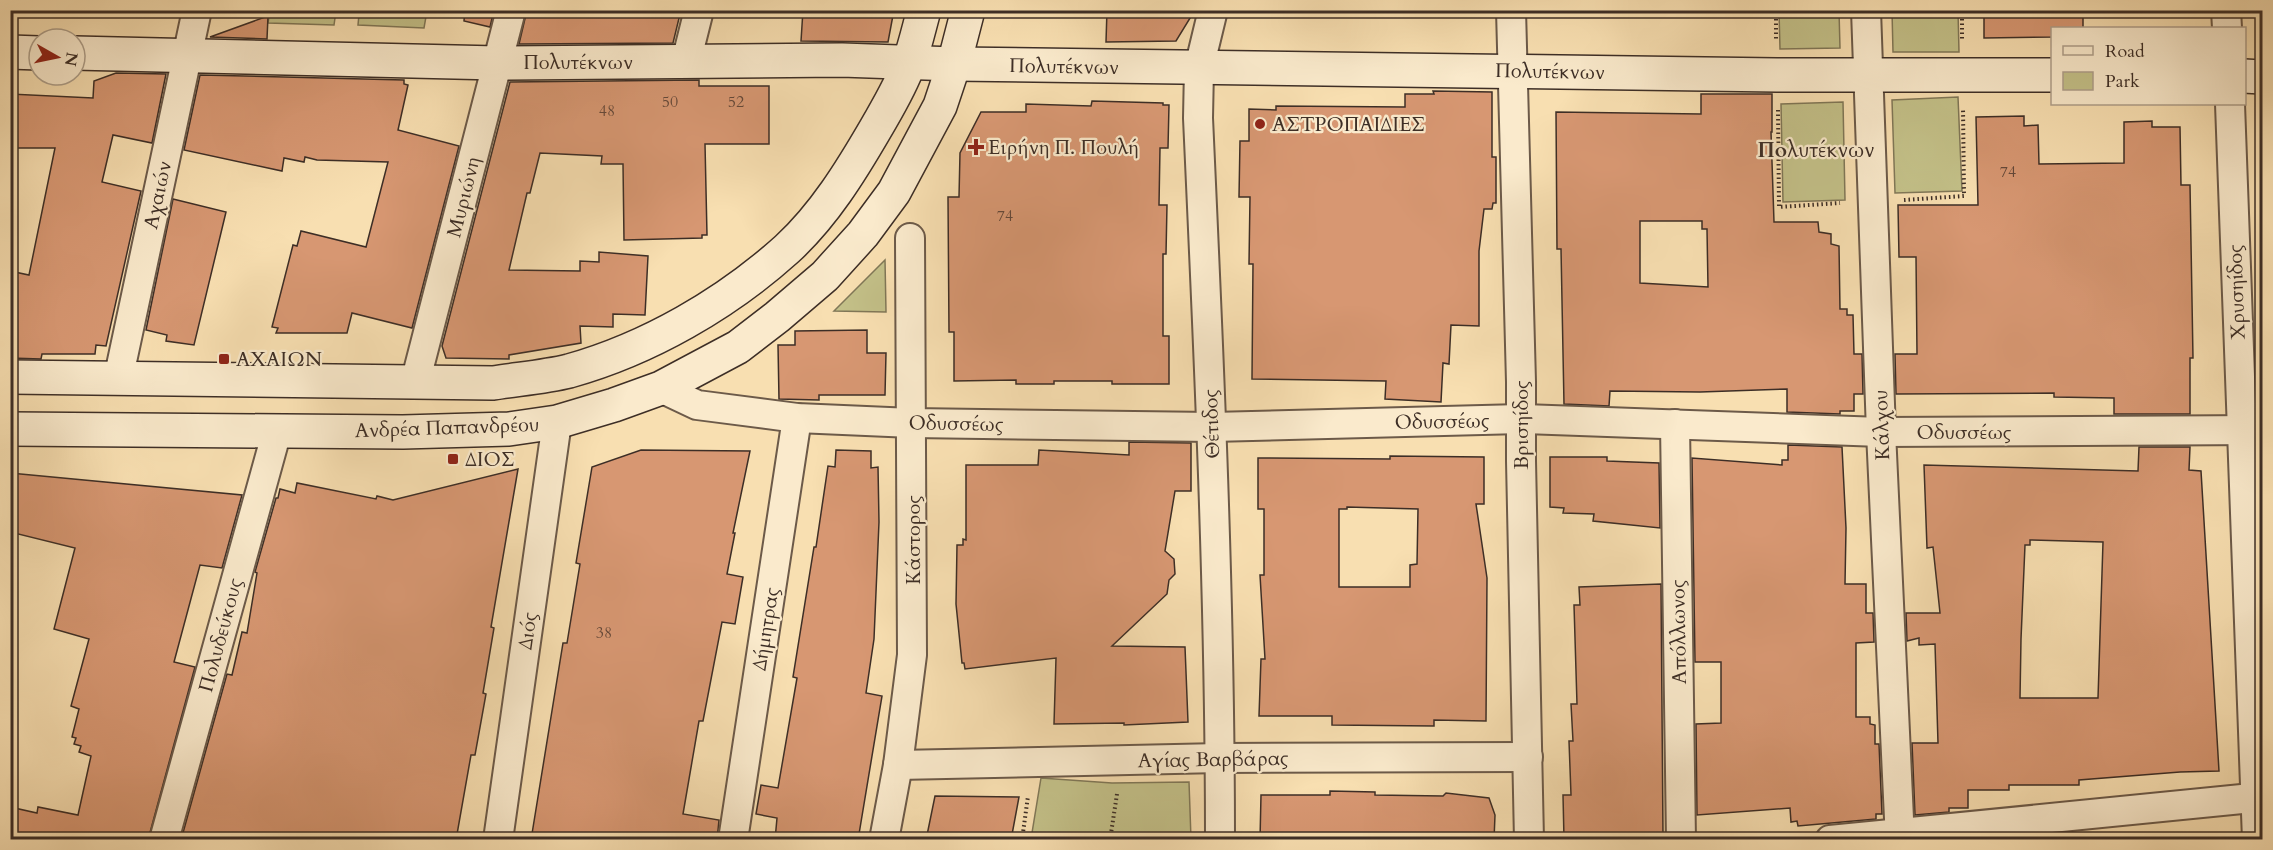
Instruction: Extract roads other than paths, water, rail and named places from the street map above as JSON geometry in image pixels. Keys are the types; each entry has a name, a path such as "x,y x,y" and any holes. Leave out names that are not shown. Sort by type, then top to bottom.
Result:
{"main road":[{"path":"10,377 493,383 568,371 640,346 703,311 744,283 787,248 828,202 855,164 892,100 909,63 924,10"},
{"name":"Ανδρέα Παπανδρέου","path":"10,429 453,431 509,429 556,422 661,388 738,347 825,276 863,234 894,192 935,116 954,64 968,10"},
{"path":"10,52 27,53"},
{"name":"Πολυτέκνων","path":"87,53 497,63 842,60 1199,68 1513,70 1777,75 2051,75"},
{"path":"2246,76 2262,76"}],"street":[{"name":"Αχαιών","path":"118,380 196,10"},
{"name":"Μυριώνη","path":"415,383 511,10"},
{"path":"686,62 699,10"},
{"name":"Θέτιδος","path":"1213,10 1199,68 1198,118 1212,427 1220,840"},
{"name":"Βρισηίδος","path":"1511,10 1529,840"},
{"name":"Κάλχου","path":"1866,10 1881,432 1900,836"},
{"path":"2226,10 2227,27"},
{"name":"Χρυσηίδος","path":"2230,105 2252,430 2259,797 2257,840"},
{"name":"Κάστορος","path":"884,840 898,765 912,655 910,238"},
{"name":"Οδυσσέως","path":"661,388 697,405 797,418 912,423 1212,427 1521,419 1881,432 2252,430"},
{"name":"Δήμητρας","path":"733,840 797,418"},
{"name":"Διός","path":"498,840 556,422"},
{"name":"Απόλλωνος","path":"1675,424 1681,840"},
{"name":"Πολυδεύκους","path":"164,840 277,431"},
{"name":"Αγίας Βαρβάρας","path":"898,765 1220,758 1528,757"},
{"path":"1830,840 1900,836 2259,797"}],"place":[{"name":"ΑΣΤΡΟΠΑΙΔΙΕΣ","path":"1260,124"},
{"name":"Ειρήνη Π. Πουλή","path":"976,147"},
{"name":"ΑΧΑΙΩΝ","path":"224,359"},
{"name":"ΔΙΟΣ","path":"453,459"}],"district":[{"name":"Πολυτέκνων","path":"1816,150"}]}
